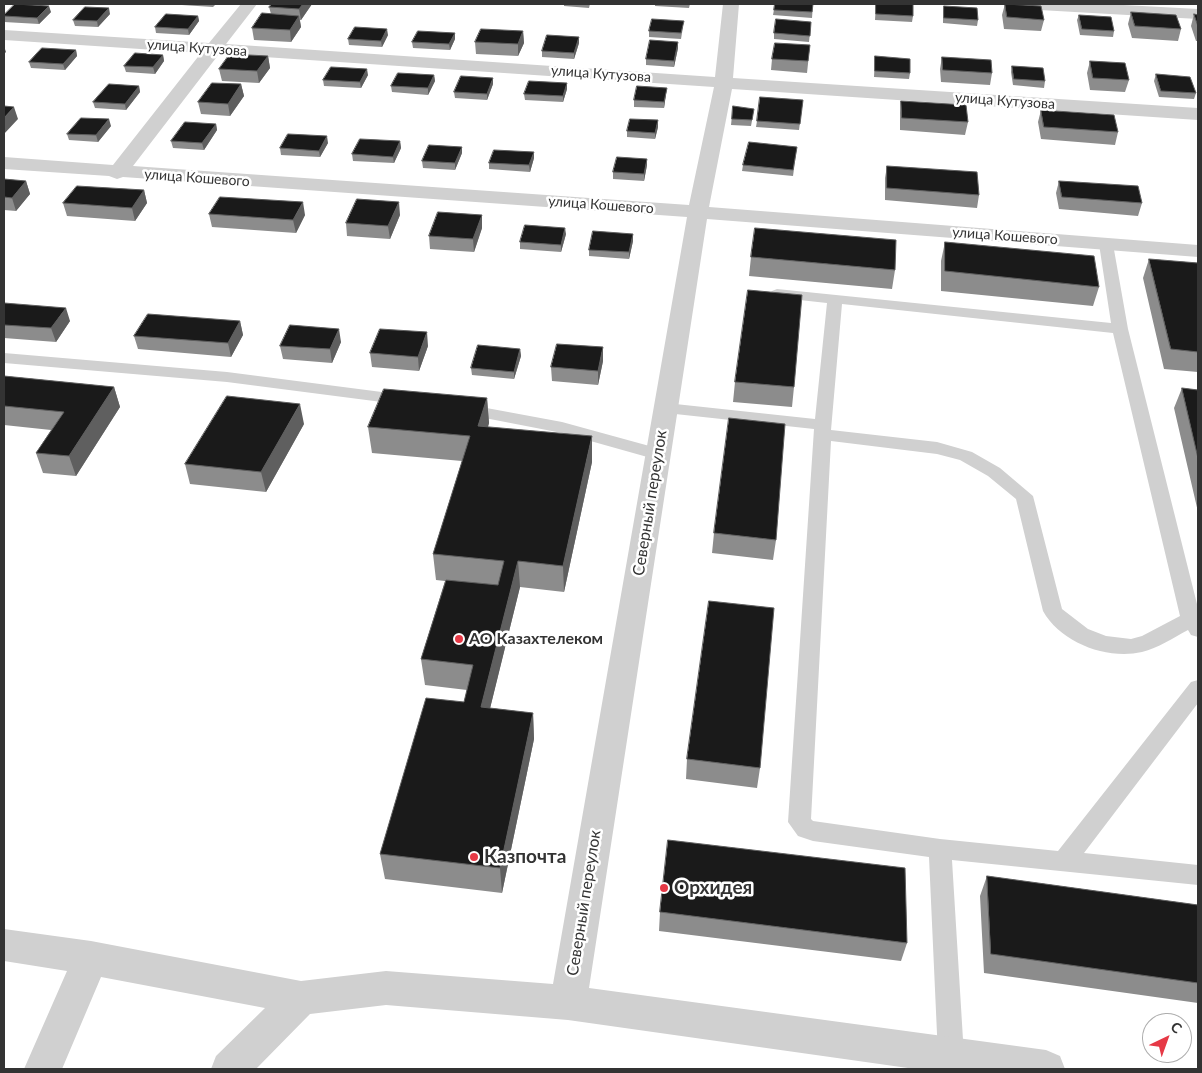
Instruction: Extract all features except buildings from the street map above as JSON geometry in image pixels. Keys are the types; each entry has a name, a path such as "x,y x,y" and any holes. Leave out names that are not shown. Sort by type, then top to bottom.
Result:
{"street":[{"path":"117,173 250,4"},
{"name":"Северный переулок","path":"568,1003 698,212 724,82 731,4"},
{"path":"1022,4 1198,14"},
{"name":"улица Кутузова","path":"4,35 1198,114"},
{"name":"улица Кошевого","path":"4,163 117,173 698,212 1198,251"},
{"path":"4,945 91,958 300,998 386,988 568,1003 1046,1069"},
{"path":"42,1069 91,958"},
{"path":"230,1069 300,998"}],"lane":[{"path":"666,408 937,448 966,456 994,472 1024,496 1053,611 1061,623 1080,634 1116,646 1142,644 1194,624 1120,329 1106,244"},
{"path":"764,292 1120,329"},
{"path":"835,299 822,430 799,822 806,829 813,831 940,849 1198,875"},
{"path":"4,358 227,378 420,402"},
{"path":"447,406 548,424 596,435 658,454"},
{"path":"1064,861 1198,688"},
{"path":"940,849 951,1056"}],"place":[{"name":"АО Казахтелеком","path":"459,639"},
{"name":"Казпочта","path":"474,857"},
{"name":"Орхидея","path":"664,888"}]}
